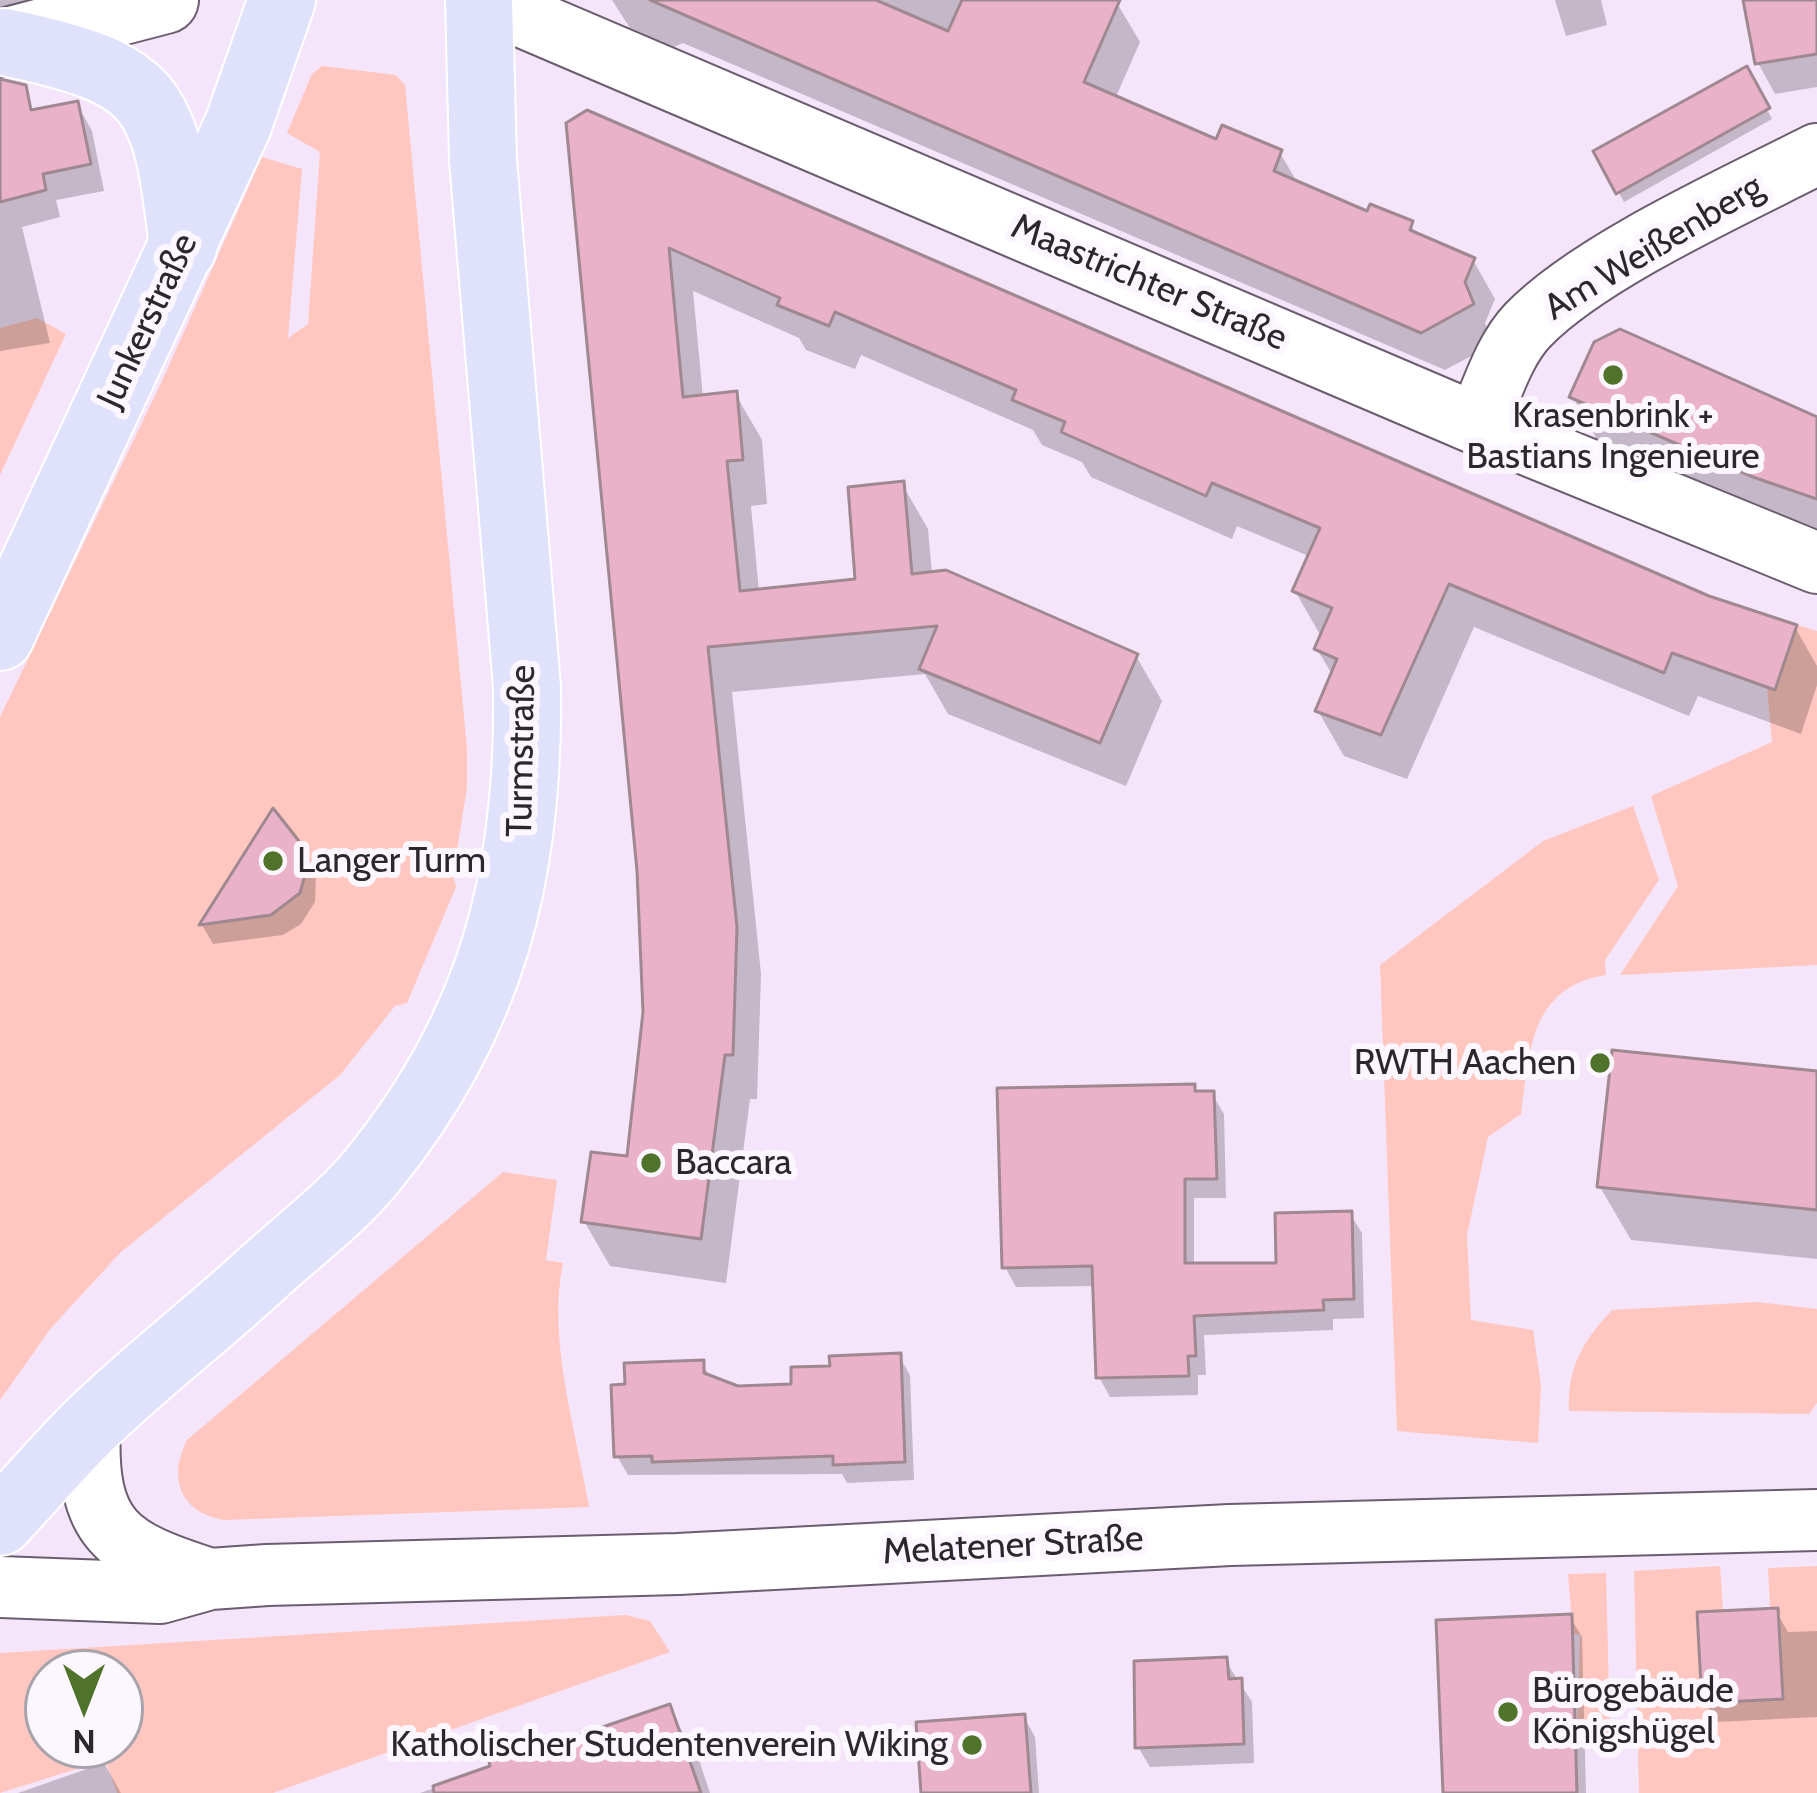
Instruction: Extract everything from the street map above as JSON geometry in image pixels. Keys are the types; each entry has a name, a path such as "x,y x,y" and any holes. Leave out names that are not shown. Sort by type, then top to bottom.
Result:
{"main road":[{"name":"Junkerstraße","path":"0,637 238,125 282,0"},
{"name":"Turmstraße","path":"0,1522 90,1425 371,1173 459,1033 505,921 520,856 528,771 527,686 483,160 481,0"},
{"path":"2,43 80,58 142,91 154,107 175,174 183,248"}],"street":[{"path":"2,43 165,0"},
{"name":"Maastrichter Straße","path":"481,0 1477,424 1817,563"},
{"name":"Am Weißenberg","path":"1477,424 1507,356 1526,327 1550,306 1686,222 1817,154"},
{"name":"Melatener Straße","path":"90,1425 88,1466 95,1500 117,1541 144,1558 210,1579"},
{"name":"Melatener Straße","path":"0,1587 160,1593 210,1579 678,1564 1230,1535 1817,1520"}],"shaded area":[{"path":"322,66 396,75 405,85 467,749 467,787 453,876 456,887 407,1003 395,1006 340,1075 121,1252 51,1328 0,1400 0,717 162,381 262,157 302,169 288,338 308,324 320,152 287,133 312,74"},
{"path":"37,318 66,334 0,475 0,328"},
{"path":"1797,625 1817,631 1817,965 1620,975 1678,886 1651,796 1772,742 1767,687 1780,675"},
{"path":"1633,806 1659,880 1605,960 1606,975 1562,993 1538,1025 1521,1114 1488,1137 1467,1235 1471,1320 1533,1330 1541,1386 1538,1443 1397,1431 1380,965 1543,841"},
{"path":"503,1172 557,1180 546,1260 563,1263 558,1322 561,1353 589,1507 224,1520 188,1501 178,1480 187,1440"},
{"path":"1757,1302 1817,1309 1817,1403 1809,1414 1569,1411 1578,1356 1612,1310"},
{"path":"1720,1566 1723,1610 1698,1612 1770,1608 1768,1568 1817,1566 1817,1793 1639,1793 1634,1571"},
{"path":"1606,1573 1610,1735 1577,1735 1580,1635 1573,1634 1568,1574"},
{"path":"625,1615 650,1621 670,1652 273,1793 117,1793 108,1769 144,1769 144,1649 66,1649"},
{"path":"24,1652 24,1769 76,1769 0,1793 0,1653"}],"building":[{"path":"650,0 876,0 948,31 962,0 1120,0 1084,82 1216,139 1222,125 1282,150 1274,171 1367,211 1370,204 1413,221 1410,230 1475,258 1465,282 1474,304 1421,333"},
{"path":"1743,0 1817,0 1817,54 1755,64"},
{"path":"1747,66 1770,108 1616,194 1593,151"},
{"path":"0,79 26,85 31,110 78,101 91,164 43,174 46,190 0,202"},
{"path":"587,110 1709,596 1797,625 1775,690 1672,653 1664,673 1449,584 1381,735 1315,711 1337,659 1314,649 1332,608 1292,591 1320,528 1212,483 1206,496 1061,432 1065,422 1012,400 1016,390 835,312 829,326 777,305 780,298 669,248 683,397 737,391 743,460 727,461 740,591 855,579 848,487 904,481 912,574 946,570 1138,654 1100,743 919,669 937,626 708,647 737,927 733,1055 725,1055 701,1239 581,1222 591,1152 627,1156 643,1012 637,871 566,123"},
{"path":"1620,329 1817,417 1817,499 1753,477 1569,397 1594,342"},
{"path":"273,808 306,850 308,864 300,893 271,915 199,925"},
{"path":"1612,1050 1817,1071 1817,1210 1597,1187"},
{"path":"1195,1084 1195,1091 1214,1091 1217,1179 1185,1179 1185,1263 1276,1263 1275,1213 1352,1211 1354,1299 1323,1300 1324,1310 1194,1316 1196,1356 1188,1356 1189,1376 1096,1378 1092,1266 1002,1268 997,1088"},
{"path":"901,1353 905,1462 833,1465 833,1456 652,1462 652,1456 614,1457 611,1385 625,1384 624,1363 704,1360 704,1373 738,1386 791,1384 791,1367 830,1366 829,1356"},
{"path":"1778,1608 1783,1699 1702,1703 1697,1612"},
{"name":"Bürogebäude Königshügel","path":"1572,1614 1577,1793 1443,1793 1436,1620"},
{"path":"1227,1657 1229,1679 1242,1678 1244,1744 1135,1748 1134,1661"},
{"path":"670,1704 701,1793 434,1793 433,1786 490,1766 486,1749 527,1734 535,1750"},
{"name":"Katholischer Studentenverein Wiking","path":"1025,1714 1031,1793 921,1793 916,1722"}],"place":[{"name":"Krasenbrink + Bastians Ingenieure","path":"1613,375"},
{"name":"Langer Turm","path":"273,861"},
{"name":"RWTH Aachen","path":"1600,1063"},
{"name":"Baccara","path":"651,1163"},
{"name":"Bürogebäude Königshügel","path":"1508,1712"},
{"name":"Katholischer Studentenverein Wiking","path":"972,1745"}]}
